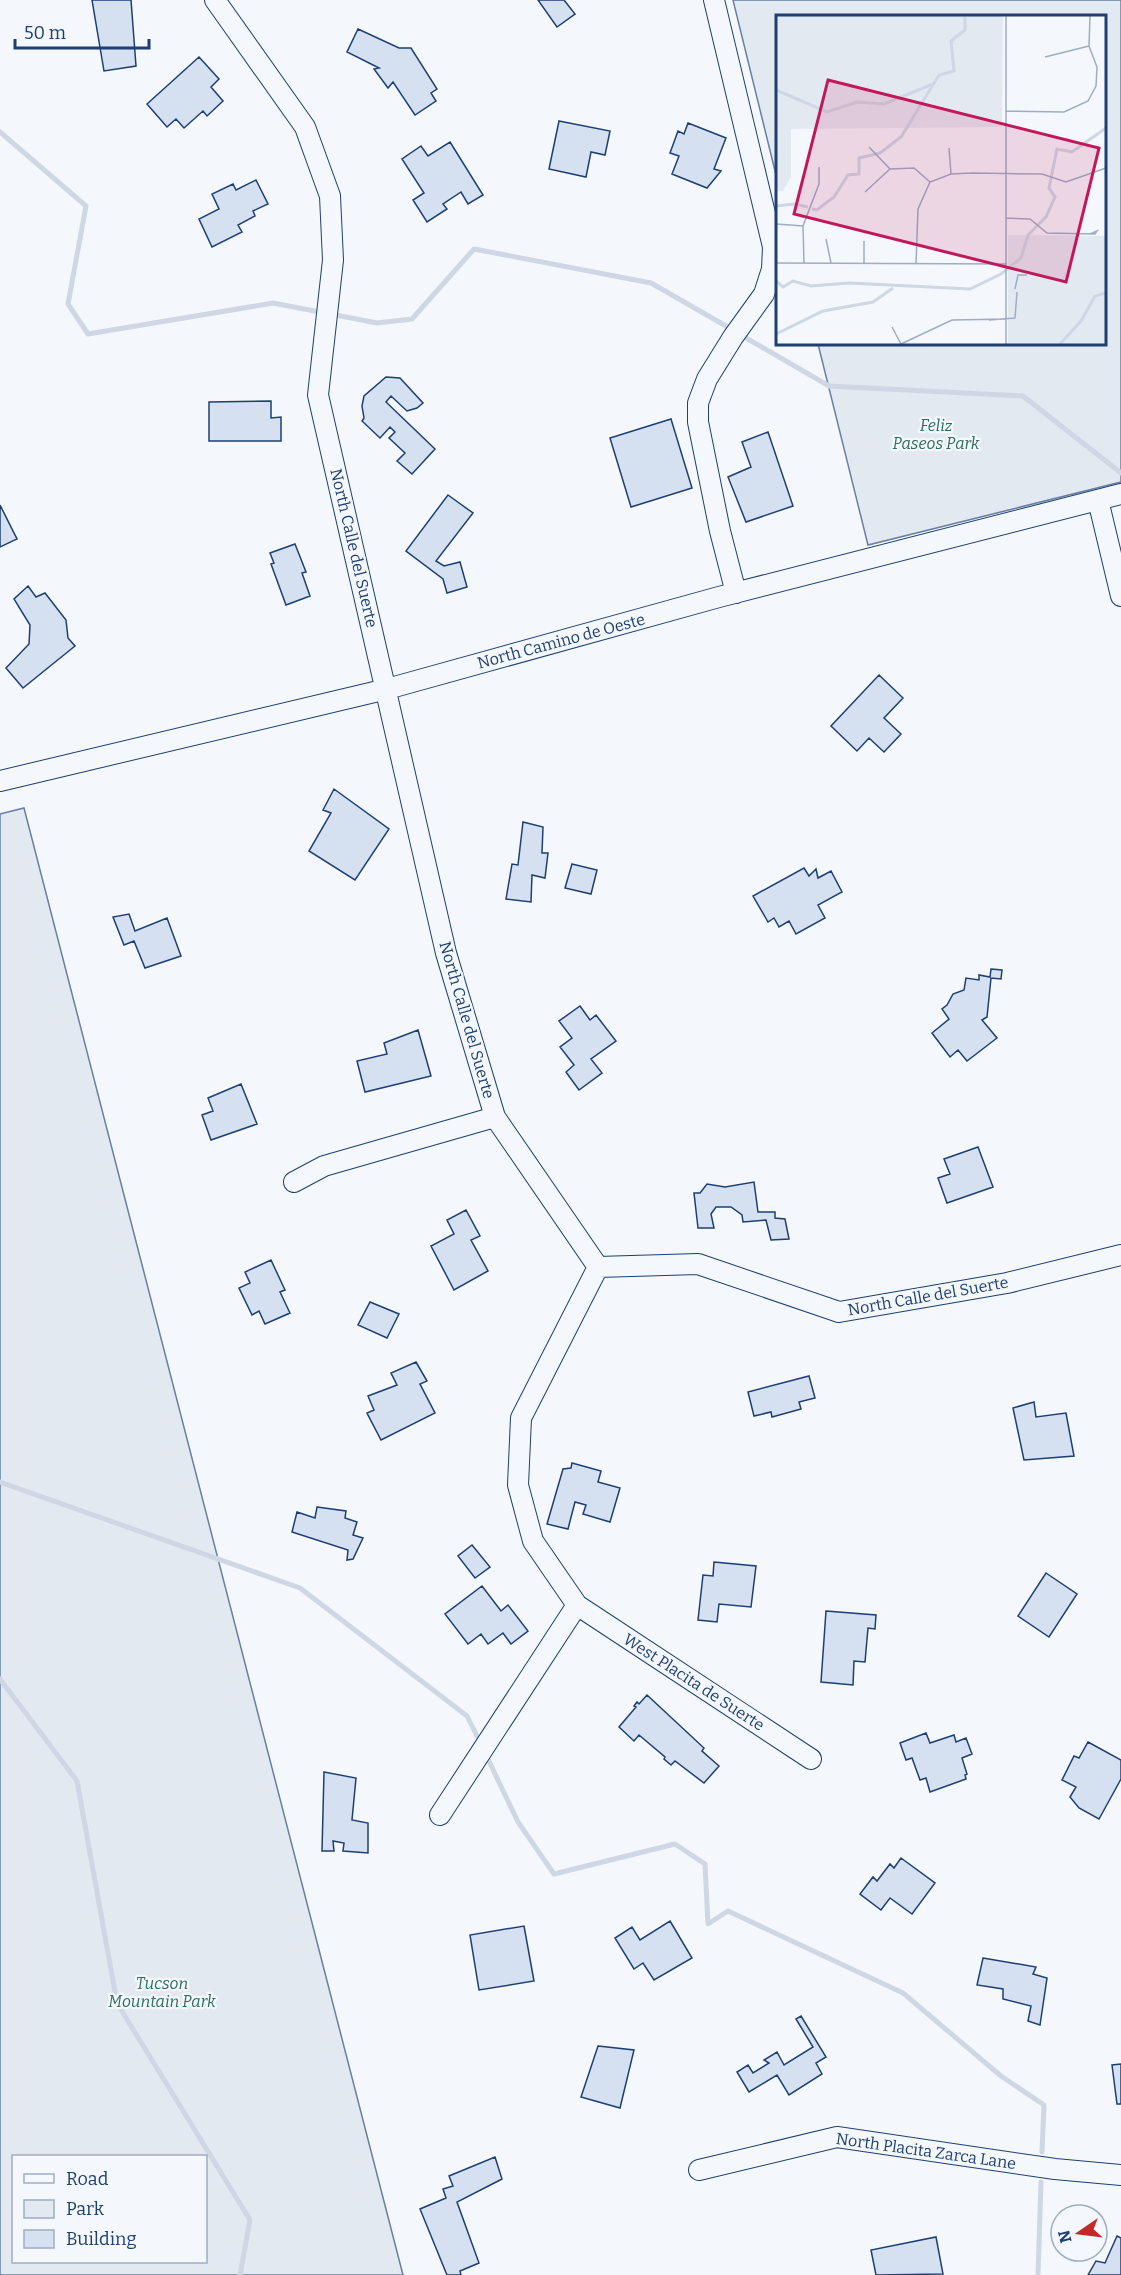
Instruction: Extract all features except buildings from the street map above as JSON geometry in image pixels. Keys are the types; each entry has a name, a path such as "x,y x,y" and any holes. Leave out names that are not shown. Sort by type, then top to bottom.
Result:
{"street":[{"name":"North Calle del Suerte","path":"215,0 305,127 330,196 333,260 318,395 446,953 495,1117 598,1267 698,1264 839,1312 1007,1283 1121,1256"},
{"path":"714,0 773,248 772,269 764,294 733,337 708,378 698,403 700,432 720,531 736,593"},
{"name":"North Camino de Oeste","path":"0,781 387,689 736,593 1121,494"},
{"path":"1098,500 1121,596"},
{"name":"North Calle del Suerte","path":"294,1182 324,1166 495,1117"},
{"name":"West Placita de Suerte","path":"598,1267 521,1418 518,1485 533,1541 577,1605 811,1759"},
{"path":"440,1815 577,1605"},
{"name":"North Placita Zarca Lane","path":"699,2170 837,2137 1055,2169 1121,2175"}],"green space":[{"name":"Feliz Paseos Park","path":"733,0 1121,0 1121,482 868,545 818,345 1106,345 1106,15 776,15 776,175"},
{"name":"Tucson Mountain Park","path":"24,808 403,2275 0,2275 0,814"}],"waterway":[{"path":"0,132 86,206 68,304 88,334 273,303 377,323 412,319 474,249 651,283 733,330"},
{"path":"741,335 829,386 1023,396 1121,473"},
{"path":"0,1482 300,1588 467,1716 481,1744"},
{"path":"0,1679 77,1781 117,2003 250,2220 240,2275"},
{"path":"486,1755 518,1822 554,1874 675,1844 705,1864 708,1924 728,1911 903,1993 1001,2076 1044,2105 1042,2152"},
{"path":"1038,2275 1041,2182"}]}
